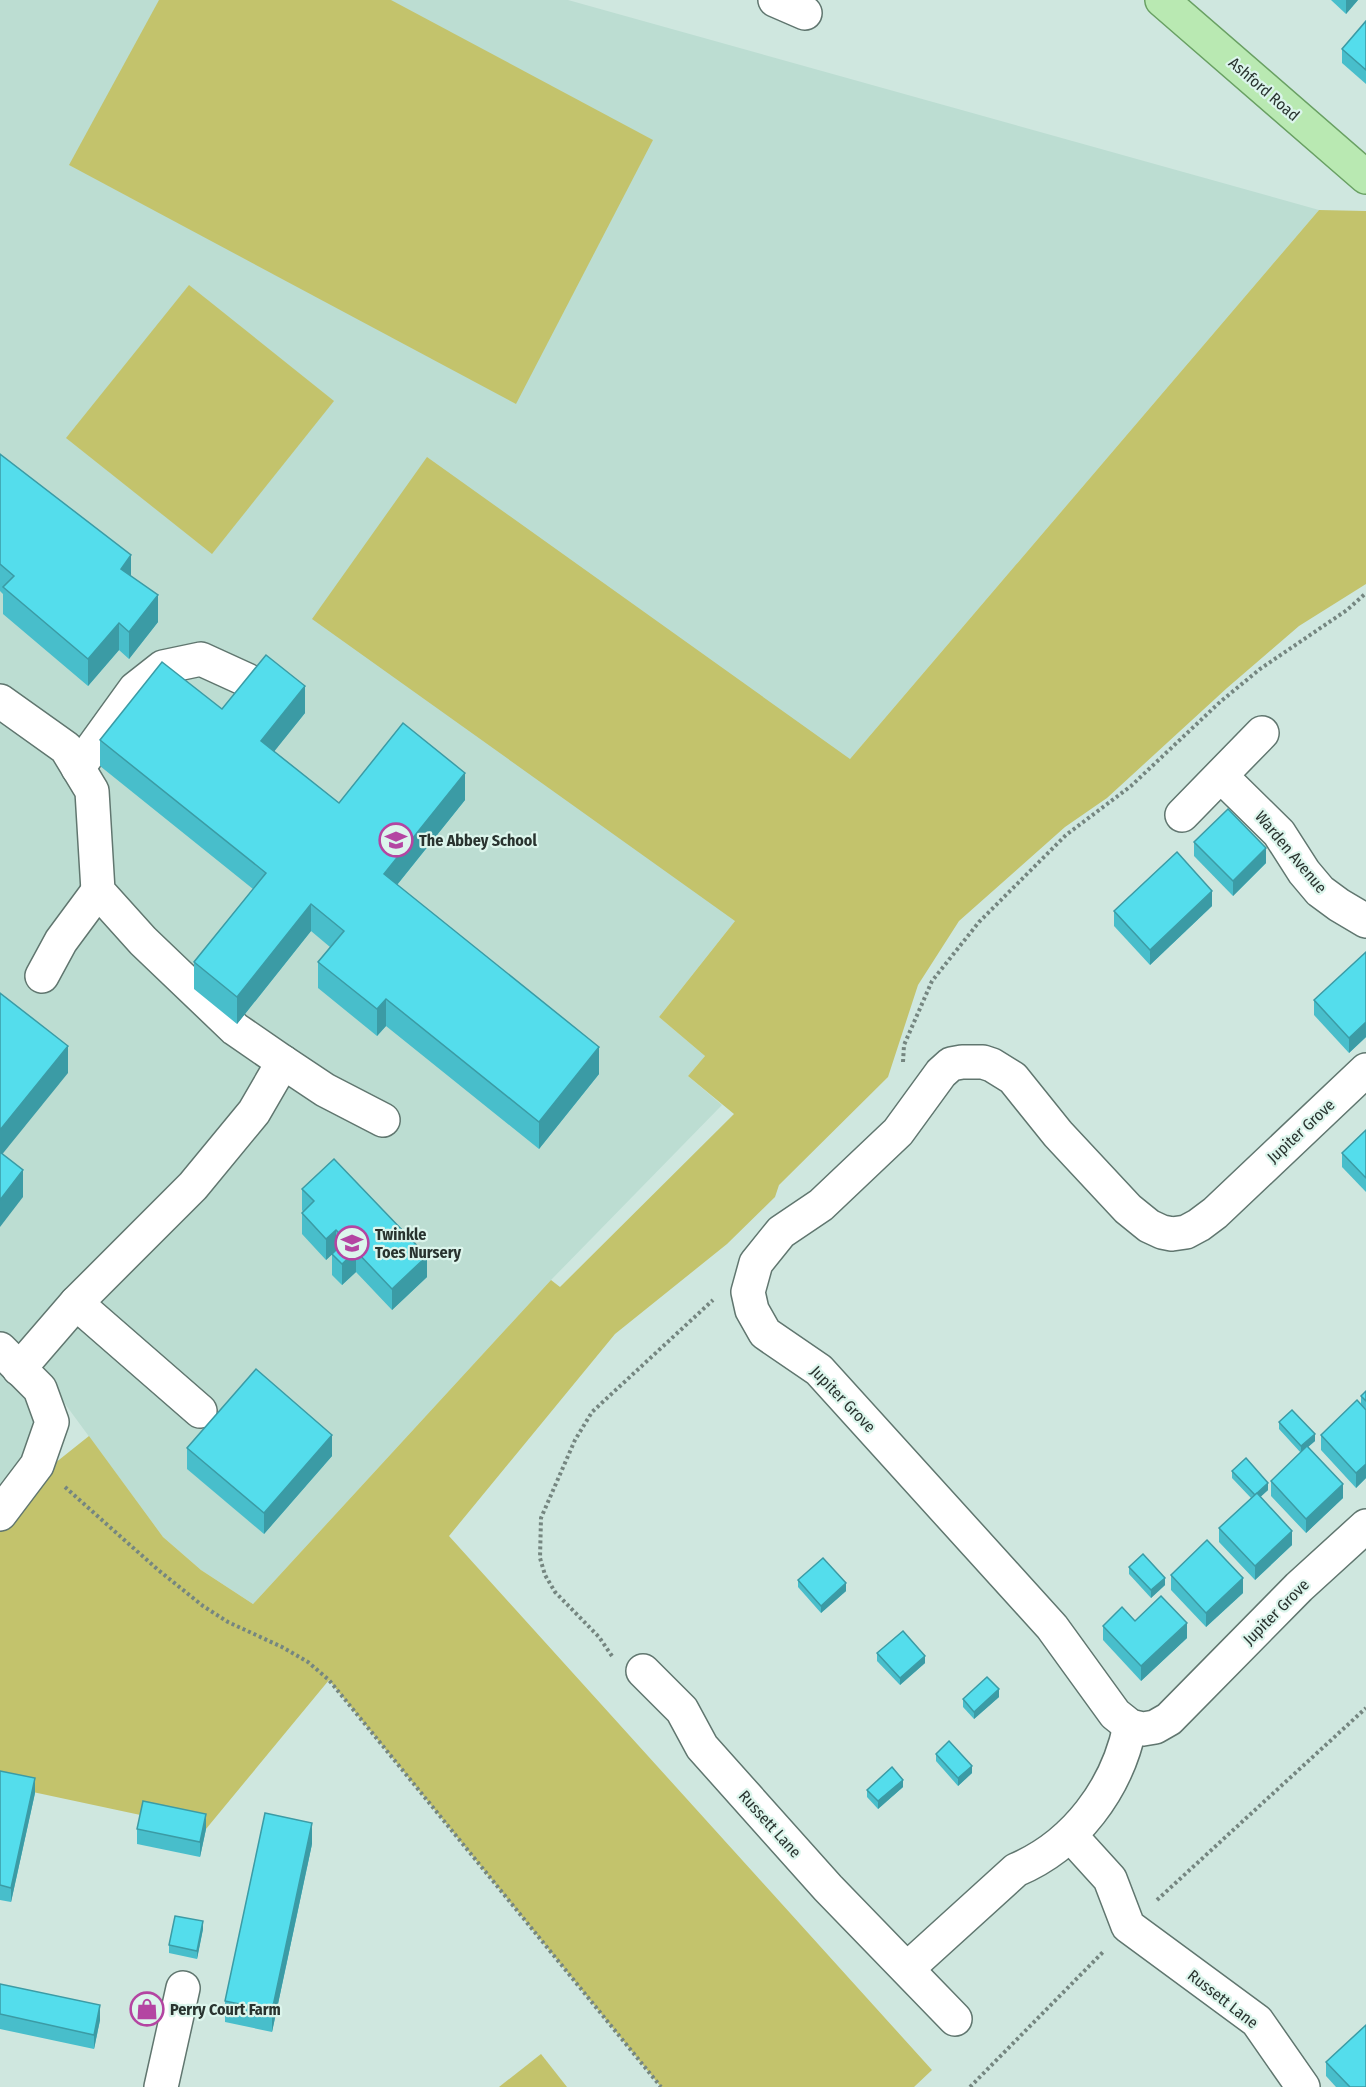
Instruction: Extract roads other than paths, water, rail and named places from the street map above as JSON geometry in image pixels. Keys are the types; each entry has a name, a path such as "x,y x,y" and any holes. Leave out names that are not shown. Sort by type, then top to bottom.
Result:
{"main road":[{"name":"Ashford Road","path":"1162,0 1366,177"}],"street":[{"path":"775,0 805,13"},
{"path":"78,768 135,689 163,667 201,659 247,680"},
{"path":"0,701 66,748 92,791 98,891 143,941 235,1029 325,1090 383,1120"},
{"path":"1182,815 1262,733"},
{"name":"Warden Avenue","path":"1221,776 1279,833 1304,872 1320,891 1366,921"},
{"path":"42,976 61,941 98,891"},
{"path":"0,1514 37,1465 52,1422 40,1389 9,1359 76,1303 193,1186 254,1112 283,1062"},
{"name":"Jupiter Grove","path":"1366,1070 1215,1213 1186,1232 1173,1234 1149,1226 1128,1209 1058,1134 1013,1078 1002,1070 983,1062 951,1064 929,1087 898,1132 821,1205 781,1232 756,1263 748,1292 752,1310 765,1333 819,1370 1052,1627 1115,1714 1130,1726 1143,1729 1155,1727 1169,1719 1299,1587 1366,1526"},
{"path":"76,1303 200,1411"},
{"name":"Russett Lane","path":"630,1668 682,1710 707,1752 828,1888 955,2019"},
{"path":"907,1969 1016,1870 1032,1863 1070,1835 1102,1796 1112,1778 1121,1761 1130,1726"},
{"name":"Russett Lane","path":"1070,1835 1110,1879 1128,1926 1257,2021 1303,2087"},
{"path":"161,2087 183,1988"}],"place":[{"name":"The Abbey School","path":"396,840"},
{"name":"Twinkle Toes Nursery","path":"352,1243"},
{"name":"Perry Court Farm","path":"147,2009"}]}
